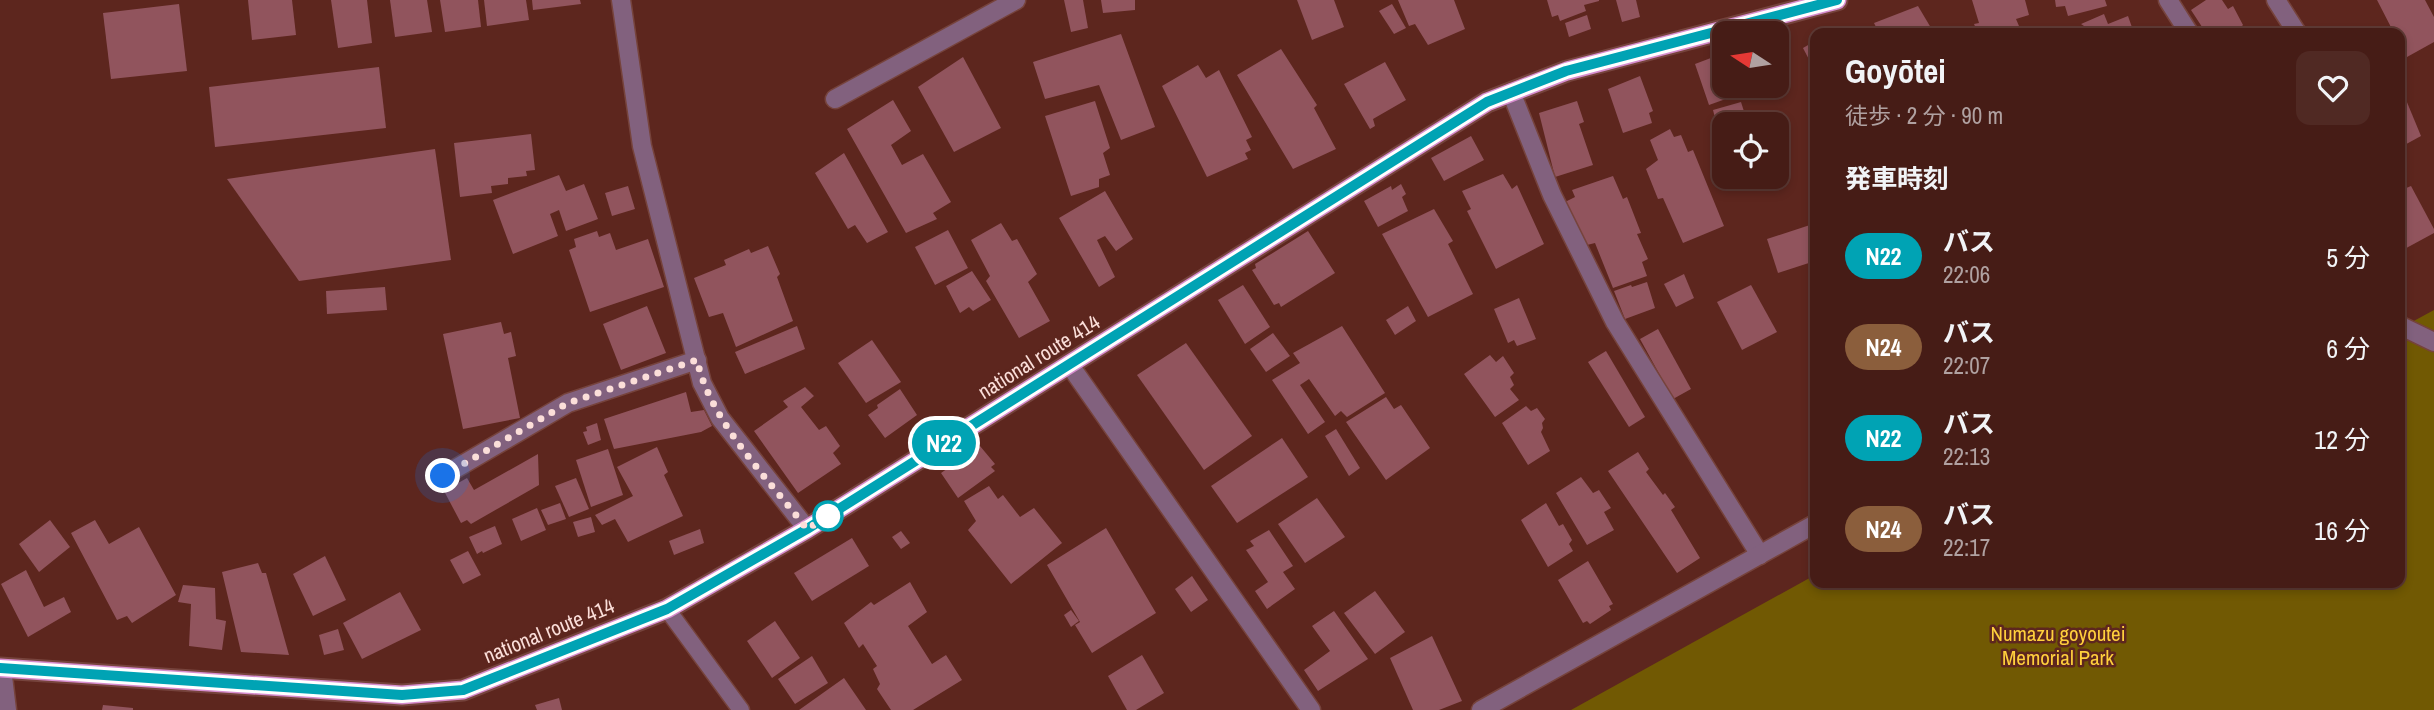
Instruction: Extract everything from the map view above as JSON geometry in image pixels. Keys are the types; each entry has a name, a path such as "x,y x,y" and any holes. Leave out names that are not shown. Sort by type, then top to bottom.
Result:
{"highway":[{"name":"national route 414","path":"1,668 402,695 463,690 667,609 807,529 1487,102 1566,71 1837,0"}],"street":[{"path":"621,0 642,146 702,383 720,418 807,529"},
{"path":"835,99 1016,0"},
{"path":"2168,0 2186,28"},
{"path":"2276,0 2294,28"},
{"path":"1511,92 1552,195 1615,322 1760,555"},
{"path":"2405,328 2434,342"},
{"path":"443,476 568,403 697,360"},
{"path":"1069,364 1311,710"},
{"path":"1481,710 1810,527"},
{"path":"1,668 7,710"}],"lane":[{"path":"667,609 741,710"}],"green space":[{"name":"Numazu goyoutei Memorial Park","path":"2434,310 2434,710 1571,710 1810,578 1810,588 2405,588 2405,326"}],"building":[{"path":"248,0 292,0 296,35 252,40"},
{"path":"331,0 367,0 372,43 338,48"},
{"path":"390,0 427,0 432,32 395,37"},
{"path":"440,0 478,0 481,27 445,32"},
{"path":"484,0 526,0 529,20 487,26"},
{"path":"532,0 580,0 581,4 533,10"},
{"path":"1064,0 1083,0 1088,28 1071,32"},
{"path":"1101,0 1135,0 1135,10 1103,13"},
{"path":"1297,0 1334,0 1344,27 1312,40"},
{"path":"1398,0 1454,0 1465,29 1428,45 1415,24 1409,26"},
{"path":"1547,0 1599,1 1584,5 1586,11 1560,21 1558,15 1552,17"},
{"path":"1616,0 1636,0 1640,17 1622,22"},
{"path":"1972,0 2025,0 2029,15 2016,19 2020,28 1976,28 1974,24 1979,23"},
{"path":"2055,0 2105,0 2107,6 2068,16 2065,6 2056,7"},
{"path":"2206,0 2222,0 2228,9 2233,6 2243,25 2240,28 2203,28 2191,10"},
{"path":"2377,0 2425,0 2434,17 2434,42 2407,57 2405,28 2391,28"},
{"path":"179,4 187,71 111,79 103,13"},
{"path":"1392,4 1406,28 1394,34 1379,11"},
{"path":"1918,6 1931,28 1876,28 1874,23"},
{"path":"2104,14 2108,24 2128,16 2132,28 2079,28 2084,26 2081,24"},
{"path":"1587,15 1591,29 1569,37 1565,23"},
{"path":"1121,34 1155,127 1121,140 1099,85 1045,99 1033,62"},
{"path":"1810,44 1810,61 1803,48"},
{"path":"1281,49 1317,105 1314,108 1336,149 1293,169 1237,75"},
{"path":"963,57 1001,128 954,152 918,87"},
{"path":"1712,58 1712,98 1729,98 1709,105 1695,64"},
{"path":"1385,62 1406,100 1373,119 1375,126 1370,129 1344,84"},
{"path":"1198,65 1206,78 1219,70 1252,137 1246,140 1251,150 1245,153 1248,159 1207,177 1162,86"},
{"path":"379,67 386,128 215,147 209,87"},
{"path":"1640,76 1653,111 1649,113 1652,123 1623,133 1608,89"},
{"path":"2405,97 2421,136 2405,145"},
{"path":"893,100 911,131 891,145 902,165 923,154 951,202 933,213 937,219 906,233 847,129"},
{"path":"1095,101 1110,148 1103,153 1110,175 1099,179 1099,187 1071,196 1045,116"},
{"path":"1577,101 1584,122 1579,124 1593,165 1555,177 1539,113"},
{"path":"1741,102 1744,112 1714,112"},
{"path":"1670,129 1674,137 1681,135 1688,152 1693,150 1724,226 1683,243 1663,198 1658,199 1646,169 1658,160 1650,140"},
{"path":"531,134 535,170 526,171 527,176 508,178 508,184 491,186 492,193 460,197 454,143"},
{"path":"1471,136 1484,160 1444,181 1431,158"},
{"path":"435,149 451,260 299,281 227,179"},
{"path":"844,153 888,232 867,243 855,225 848,229 815,173"},
{"path":"1503,174 1512,189 1517,185 1544,244 1496,269 1467,211 1471,209 1462,191"},
{"path":"559,175 566,191 584,184 598,219 566,231 559,210 550,214 558,236 513,254 493,200"},
{"path":"1613,176 1623,199 1627,197 1641,233 1637,234 1648,259 1642,262 1647,276 1613,288 1595,243 1583,246 1563,203 1575,197 1572,190"},
{"path":"1401,184 1406,194 1402,197 1408,211 1378,227 1364,201 1391,186 1392,190"},
{"path":"628,186 635,209 612,216 605,193"},
{"path":"2411,186 2434,233 2405,249 2405,188"},
{"path":"1105,191 1133,239 1116,251 1105,236 1097,240 1115,277 1099,287 1059,218"},
{"path":"1434,209 1453,241 1448,244 1473,294 1428,317 1382,234"},
{"path":"1001,223 1012,241 1017,239 1037,274 1028,282 1050,321 1019,338 986,281 990,276 971,240"},
{"path":"1810,225 1810,263 1778,273 1767,239"},
{"path":"948,230 968,268 935,285 915,247"},
{"path":"597,231 599,237 610,233 616,250 648,239 664,287 590,312 569,250 576,247 574,239"},
{"path":"1308,231 1335,273 1281,307 1279,303 1274,305 1252,270 1256,268 1255,264"},
{"path":"768,246 780,274 777,277 793,321 736,347 723,313 709,317 694,278 726,265 724,260 749,249 751,253"},
{"path":"972,271 991,300 973,311 969,307 960,313 946,286"},
{"path":"1684,274 1694,298 1676,307 1664,284"},
{"path":"1647,282 1655,308 1625,319 1614,291"},
{"path":"1243,285 1270,327 1245,344 1218,300"},
{"path":"1751,285 1777,332 1742,350 1717,302"},
{"path":"385,287 387,310 327,314 326,291"},
{"path":"1519,298 1536,339 1517,346 1514,340 1508,343 1494,309"},
{"path":"647,306 666,353 621,370 603,324"},
{"path":"1408,306 1416,321 1395,335 1386,320"},
{"path":"501,322 504,334 511,332 516,356 508,358 520,418 463,429 443,334"},
{"path":"797,326 805,349 745,374 735,352"},
{"path":"1342,326 1385,393 1347,417 1341,411 1335,416 1309,379 1300,385 1325,422 1308,434 1272,380 1300,363 1293,353"},
{"path":"1658,329 1691,389 1673,399 1640,339"},
{"path":"1273,333 1290,356 1266,372 1250,349"},
{"path":"872,340 901,382 866,403 838,363"},
{"path":"1186,343 1252,436 1204,470 1137,375"},
{"path":"1606,351 1645,417 1629,427 1588,362"},
{"path":"1490,355 1496,362 1503,356 1514,373 1510,377 1514,385 1510,389 1519,400 1495,417 1464,374"},
{"path":"805,387 814,396 801,407 819,430 826,426 840,446 833,453 841,464 798,493 754,431 788,407 783,401"},
{"path":"900,389 917,415 885,438 868,415"},
{"path":"686,392 691,412 704,410 712,426 701,432 614,449 604,419"},
{"path":"1386,397 1394,409 1401,405 1430,448 1386,480 1346,422"},
{"path":"1526,406 1531,411 1537,408 1545,419 1541,432 1550,451 1528,465 1502,423"},
{"path":"597,423 601,440 588,445 583,432 587,431 586,427"},
{"path":"1336,429 1360,468 1349,476 1325,436"},
{"path":"1282,438 1308,477 1237,523 1211,486"},
{"path":"980,446 995,464 991,467 995,471 958,498 941,473"},
{"path":"657,447 668,472 664,475 683,516 628,542 615,519 602,525 595,515 633,496 617,467"},
{"path":"608,449 623,495 591,507 576,460"},
{"path":"1638,452 1649,469 1646,472 1675,507 1671,510 1700,558 1677,573 1608,471"},
{"path":"538,454 539,485 471,524 467,520 461,523 444,491 467,478 474,490"},
{"path":"1581,477 1593,493 1599,490 1611,508 1604,512 1614,530 1587,545 1556,493"},
{"path":"576,478 589,509 569,517 555,486"},
{"path":"989,486 998,499 1003,495 1020,517 1034,508 1062,543 1011,584 968,530 976,521 964,501"},
{"path":"1317,498 1345,537 1305,563 1278,524"},
{"path":"560,503 566,519 548,525 541,510"},
{"path":"1546,503 1559,526 1563,524 1572,540 1569,544 1573,551 1548,567 1521,520"},
{"path":"537,508 546,530 521,541 512,519"},
{"path":"591,517 595,532 578,537 573,522"},
{"path":"50,520 70,547 39,572 19,544"},
{"path":"95,520 109,544 139,527 176,595 132,623 127,616 117,620 71,533"},
{"path":"495,526 502,544 477,554 469,537"},
{"path":"1106,528 1156,613 1092,653 1075,625 1080,622 1047,565"},
{"path":"700,529 704,543 674,555 669,541"},
{"path":"1269,530 1293,566 1283,572 1295,589 1267,609 1255,591 1268,582 1246,550 1254,546 1250,541"},
{"path":"901,531 910,543 901,549 892,537"},
{"path":"852,538 869,566 812,601 794,573"},
{"path":"468,551 481,575 463,584 450,560"},
{"path":"325,556 346,600 313,616 293,574"},
{"path":"1588,561 1613,604 1609,606 1611,610 1590,624 1587,621 1583,623 1558,580"},
{"path":"258,563 262,573 266,573 289,655 241,652 222,572"},
{"path":"26,570 44,607 64,597 71,612 28,637 1,584"},
{"path":"1192,576 1208,600 1191,612 1175,589"},
{"path":"910,582 927,612 908,626 932,664 946,655 962,680 913,710 891,710 877,689 880,684 873,669 877,666 863,644 859,648 844,623 871,602 874,605"},
{"path":"183,585 215,588 216,619 226,621 222,650 189,646 191,604 178,602"},
{"path":"1375,591 1405,632 1375,654 1344,613"},
{"path":"400,592 421,630 362,659 343,623"},
{"path":"1071,610 1079,621 1071,627 1064,615"},
{"path":"1334,611 1368,659 1318,691 1304,670 1330,651 1312,626"},
{"path":"775,621 800,658 772,678 747,641"},
{"path":"338,629 344,650 324,655 319,635"},
{"path":"1432,636 1462,701 1439,710 1413,710 1390,658"},
{"path":"1142,655 1164,693 1136,710 1127,710 1108,676"},
{"path":"812,656 828,683 795,704 778,679"},
{"path":"844,678 866,710 799,710"},
{"path":"559,698 562,710 537,710 535,705"},
{"path":"103,705 133,708 133,710 102,710"}],"bus line":[{"name":"N22","path":"0,668 402,695 463,690 667,609 807,529 1487,102 1566,71 1837,0"}],"route":[{"path":"443,476 568,403 697,360 702,383 720,418 807,529 828,516"}]}
